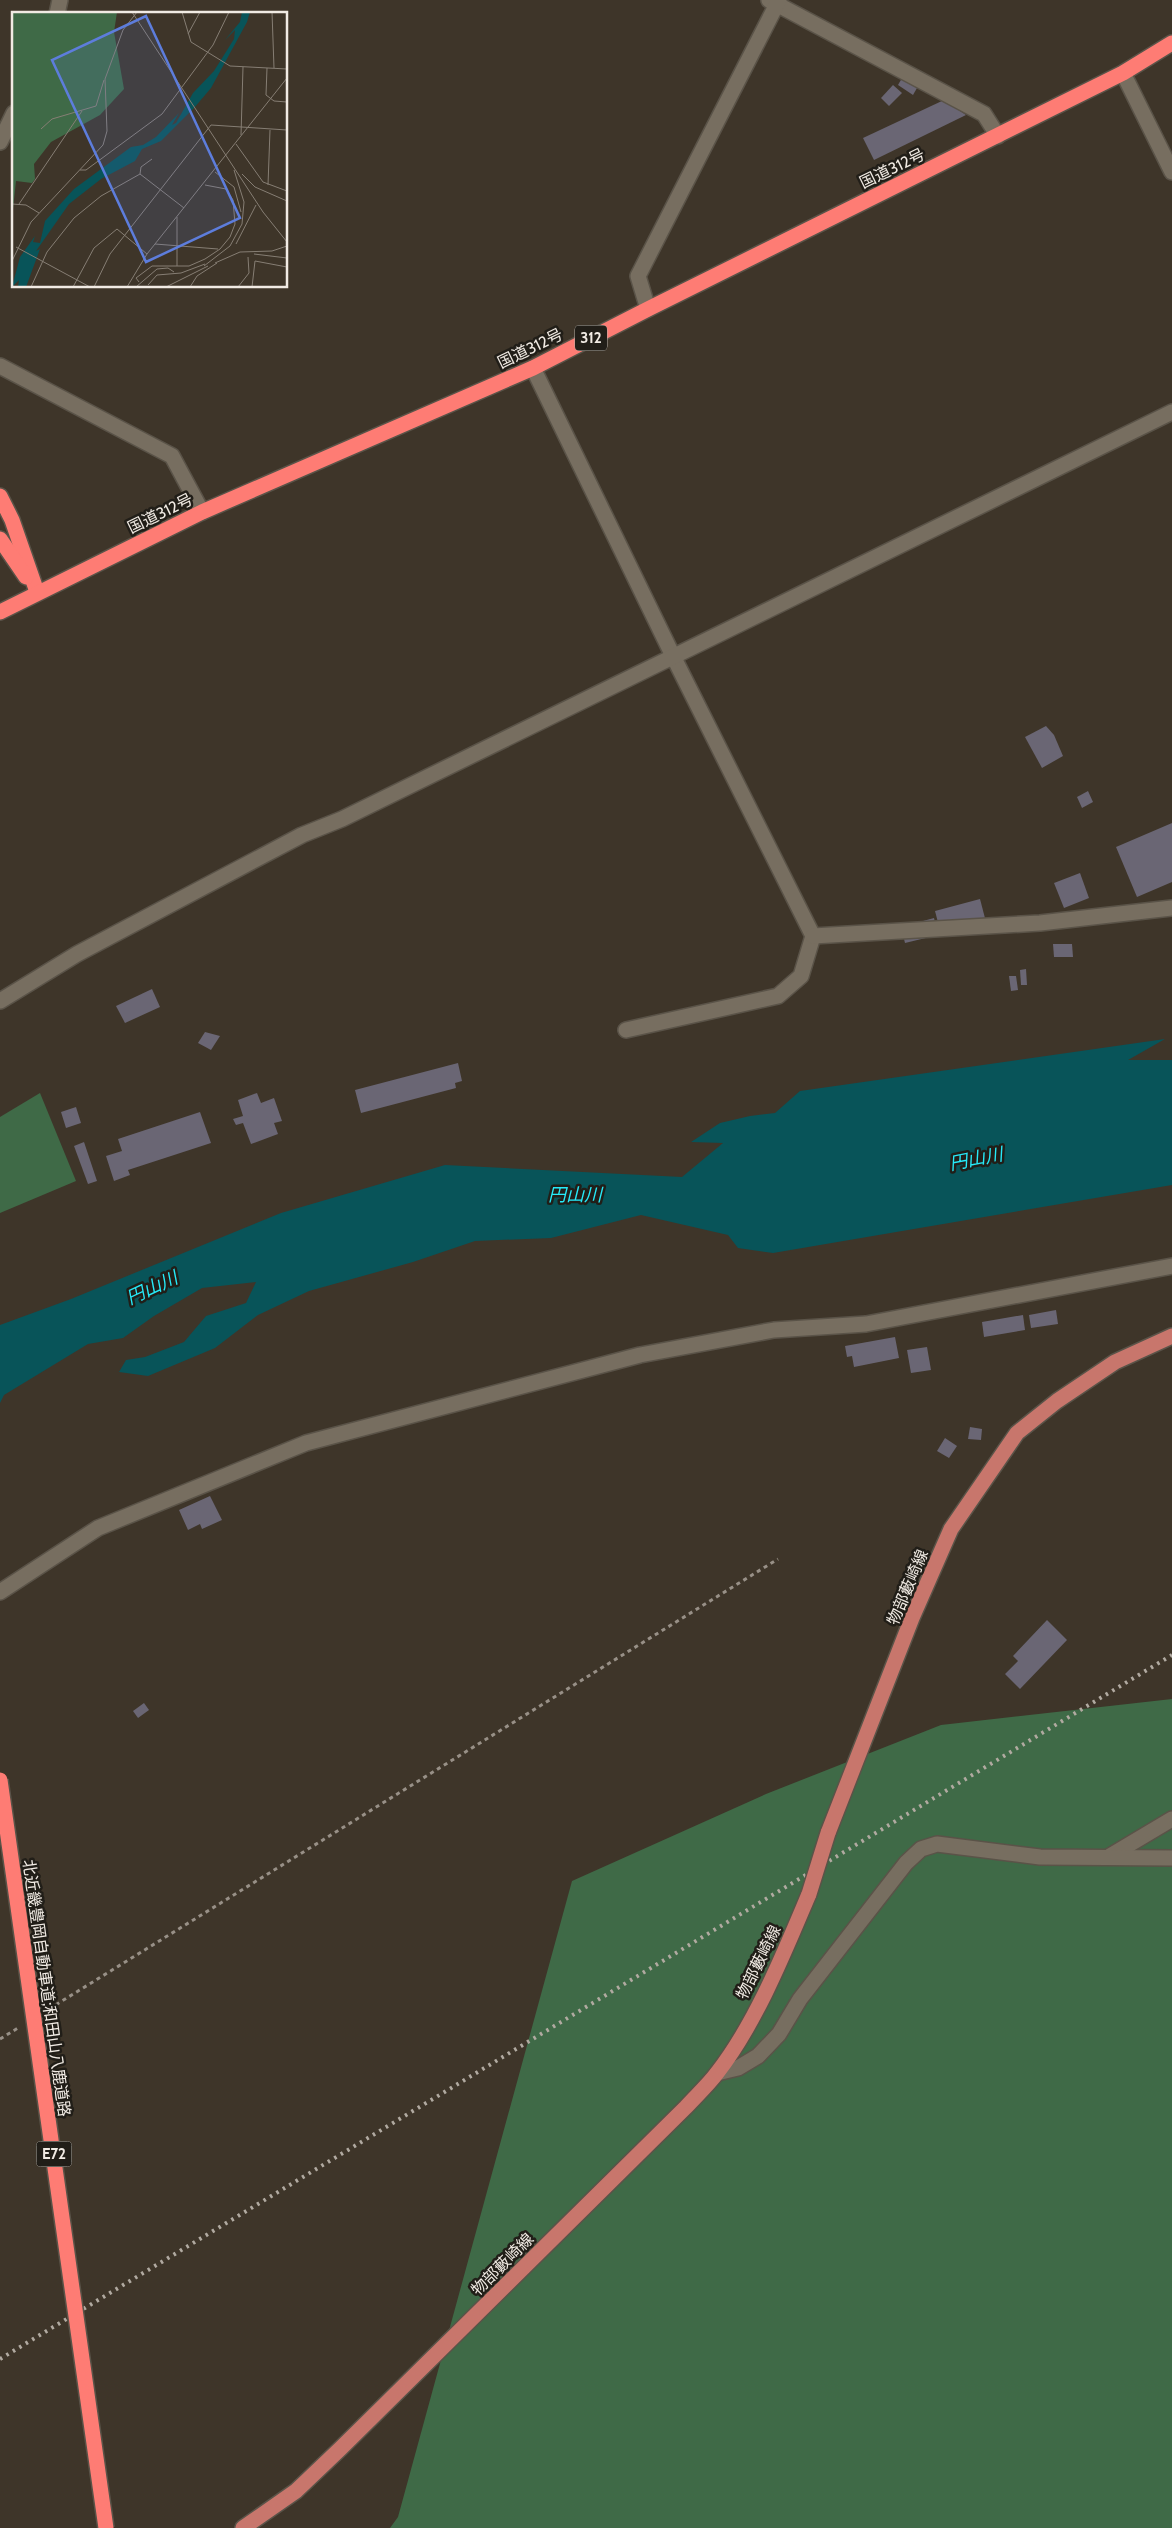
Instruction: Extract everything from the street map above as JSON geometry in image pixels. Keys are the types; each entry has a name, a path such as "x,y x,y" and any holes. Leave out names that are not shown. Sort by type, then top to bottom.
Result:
{"highway":[{"name":"国道312号","path":"0,612 37,592 202,512 533,368 648,308 1124,74 1172,43"},
{"path":"0,496 12,520 37,592"},
{"path":"0,539 37,592"},
{"name":"北近畿豊岡自動車道;和田山八鹿道路","path":"0,1780 106,2528"}],"main road":[{"name":"物部藪崎線","path":"243,2528 296,2491 340,2449 679,2114 717,2073 745,2030 780,1964 912,1618 951,1529 1017,1434 1057,1401 1115,1362 1172,1336"}],"street":[{"path":"648,308 638,276 775,1 984,114 998,136"},
{"path":"1124,74 1172,172"},
{"path":"0,142 12,117"},
{"path":"0,366 172,456 202,512"},
{"path":"533,368 813,936 801,976 778,996 626,1030"},
{"path":"0,1001 77,954 302,835 342,820 1172,412"},
{"path":"813,936 1040,923 1172,908"},
{"path":"0,1592 98,1528 306,1443 640,1355 774,1330 866,1324 1172,1266"},
{"path":"1110,1856 1172,1819"},
{"path":"717,2073 738,2068 758,2056 779,2034 800,2000 906,1863 921,1849 937,1844 1040,1857 1110,1856 1172,1858"}],"path":[{"path":"42,2013 778,1559"},
{"path":"0,2039 25,2023"}],"green space":[{"path":"40,1093 76,1181 0,1213 0,1117"},
{"path":"1172,1699 1172,2528 390,2528 398,2517 572,1881 766,1794 941,1725"}],"water":[{"name":"円山川","path":"1165,1039 1128,1060 1172,1060 1172,1185 773,1253 738,1248 728,1235 641,1215 551,1238 475,1241 413,1262 309,1291 258,1315 215,1348 148,1376 119,1372 126,1360 145,1357 184,1342 206,1316 246,1303 256,1282 202,1288 154,1316 123,1338 88,1344 4,1395 0,1403 0,1325 71,1299 281,1213 445,1165 682,1177 723,1143 691,1142 720,1123 750,1116 775,1113 800,1091"}],"building":[{"path":"902,78 917,88 913,95 898,85"},
{"path":"893,85 902,93 889,106 881,98"},
{"path":"944,100 966,115 874,160 863,138"},
{"path":"1046,726 1054,735 1063,756 1042,768 1025,737"},
{"path":"1088,791 1093,802 1082,808 1077,797"},
{"path":"1172,823 1172,882 1137,897 1116,847"},
{"path":"1080,873 1089,898 1064,908 1054,883"},
{"path":"980,899 986,922 941,934 935,911"},
{"path":"934,918 938,935 905,943 901,927"},
{"path":"1053,944 1072,944 1073,957 1054,957"},
{"path":"1026,969 1027,985 1021,985 1020,970"},
{"path":"1009,976 1016,976 1018,990 1011,991"},
{"path":"152,989 160,1007 125,1023 116,1006"},
{"path":"205,1032 220,1036 211,1050 198,1043"},
{"path":"458,1063 462,1081 455,1083 456,1088 361,1113 355,1090"},
{"path":"257,1093 261,1103 274,1098 282,1121 274,1123 278,1134 251,1144 243,1123 236,1125 233,1119 243,1116 238,1100"},
{"path":"76,1107 81,1123 66,1128 61,1112"},
{"path":"200,1112 211,1143 128,1170 130,1175 114,1181 106,1156 122,1151 118,1139"},
{"path":"84,1142 97,1181 88,1184 74,1146"},
{"path":"1056,1310 1058,1324 1031,1328 1029,1315"},
{"path":"1023,1315 1025,1330 984,1337 982,1322"},
{"path":"895,1337 899,1358 854,1367 852,1356 847,1357 845,1346"},
{"path":"927,1347 931,1370 911,1373 907,1350"},
{"path":"970,1427 982,1429 981,1440 968,1439"},
{"path":"945,1438 957,1446 949,1458 937,1451"},
{"path":"210,1496 222,1520 202,1529 200,1524 188,1530 179,1510"},
{"path":"1047,1620 1067,1640 1020,1689 1005,1674 1018,1661 1013,1656"},
{"path":"144,1703 149,1710 138,1718 133,1711"}],"railway":[{"path":"0,2359 1172,1655"}]}
